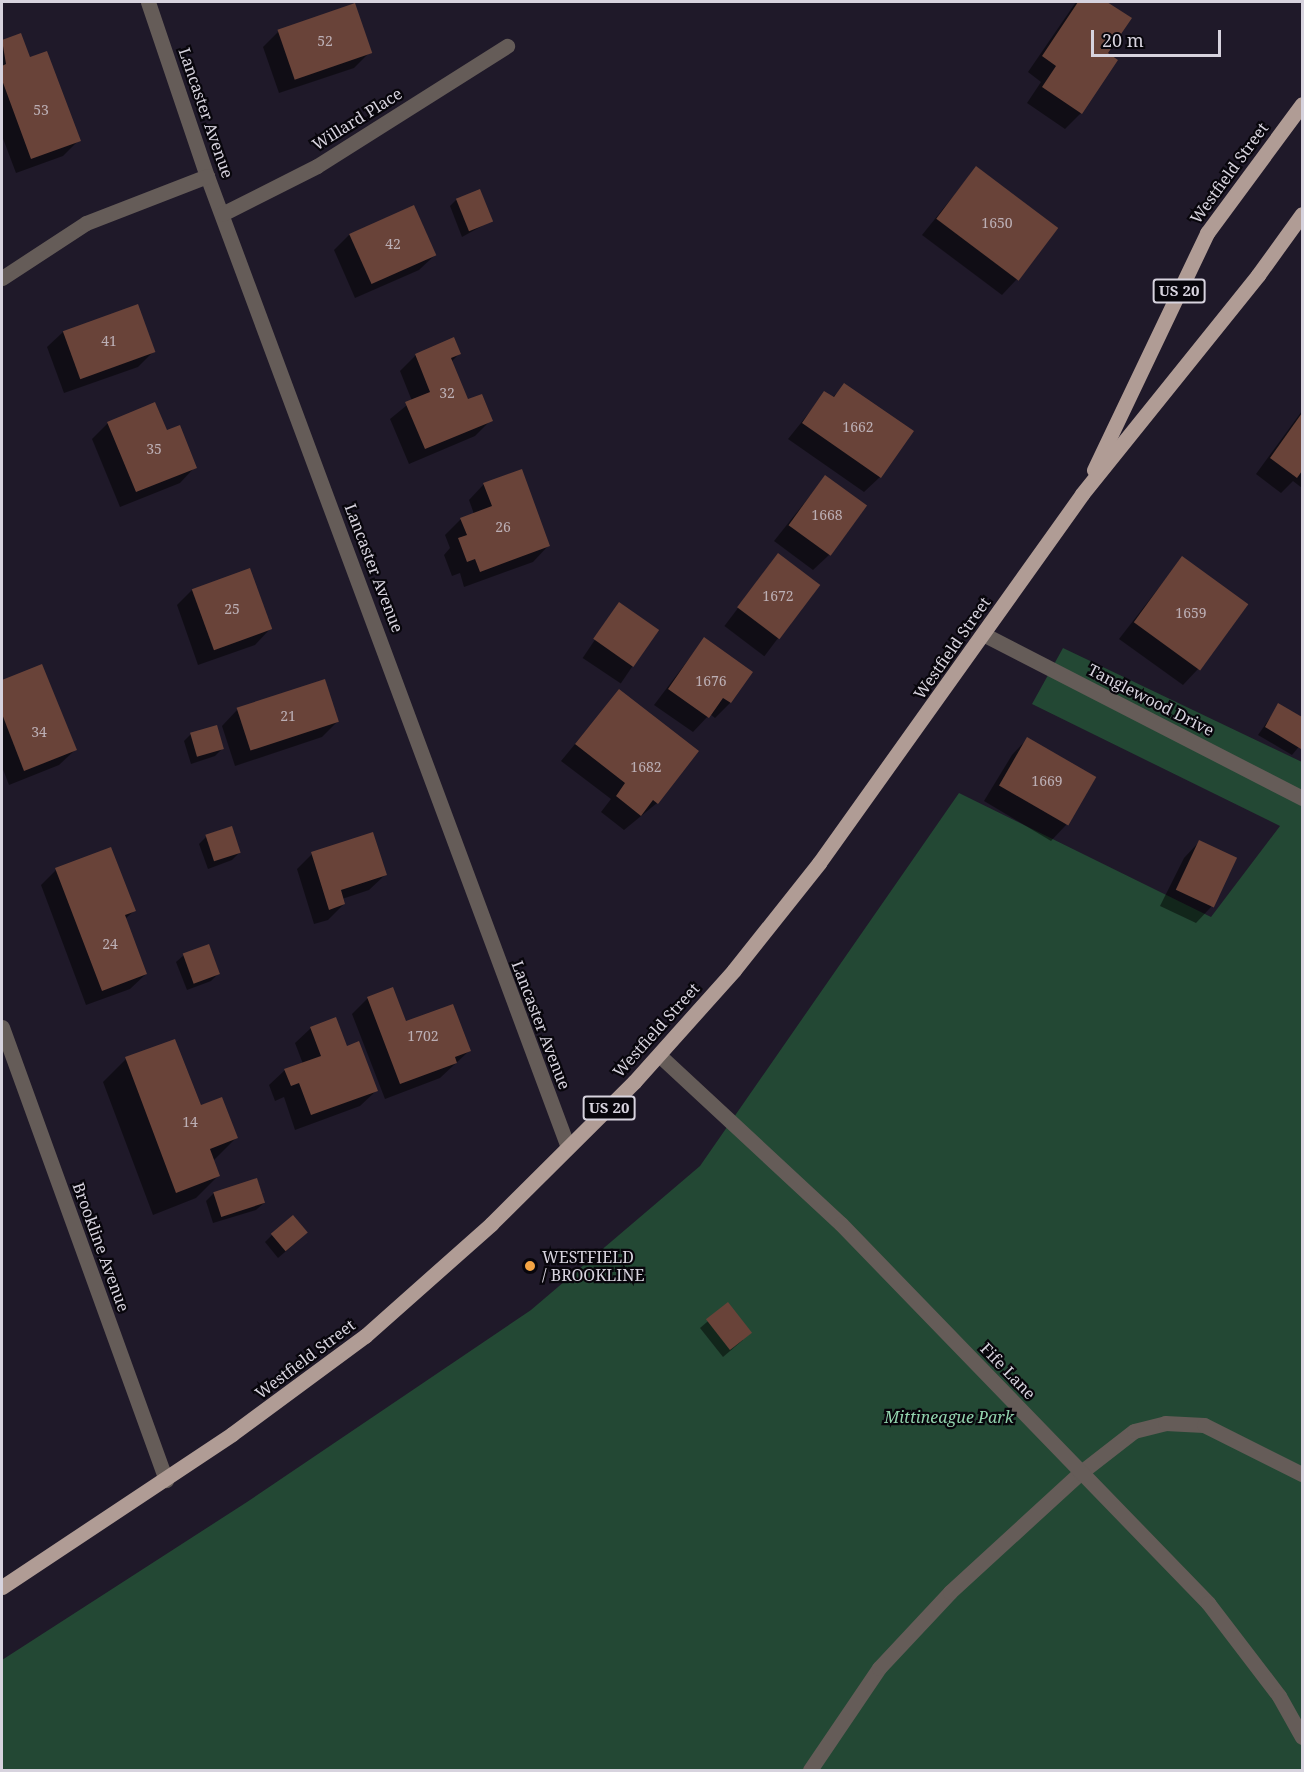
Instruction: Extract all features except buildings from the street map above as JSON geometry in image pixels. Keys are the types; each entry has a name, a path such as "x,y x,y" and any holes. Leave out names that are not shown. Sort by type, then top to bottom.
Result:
{"main road":[{"name":"Westfield Street","path":"1082,494 1207,233 1302,104"},
{"name":"Westfield Street","path":"2,1587 166,1480 365,1336 445,1267 658,1055 734,970 819,863 1082,494 1258,275 1302,214"}],"street":[{"name":"Lancaster Avenue","path":"148,2 207,176 568,1147"},
{"name":"Willard Place","path":"222,214 317,166 507,46"},
{"path":"2,278 86,223 207,176"},
{"name":"Tanglewood Drive","path":"983,634 1302,798"},
{"name":"Brookline Avenue","path":"2,1027 166,1480"},
{"name":"Fife Lane","path":"658,1055 841,1224 1208,1603 1279,1696 1302,1737"},
{"path":"810,1770 879,1668 950,1592 1080,1473 1134,1431 1164,1422 1204,1425 1302,1474"}],"green space":[{"name":"Mittineague Park","path":"1063,648 1302,762 1302,1770 2,1770 2,1660 247,1502 531,1310 700,1166 959,793 1211,917 1280,826 1032,704"}],"place":[{"name":"WESTFIELD / BROOKLINE","path":"530,1266"}]}
